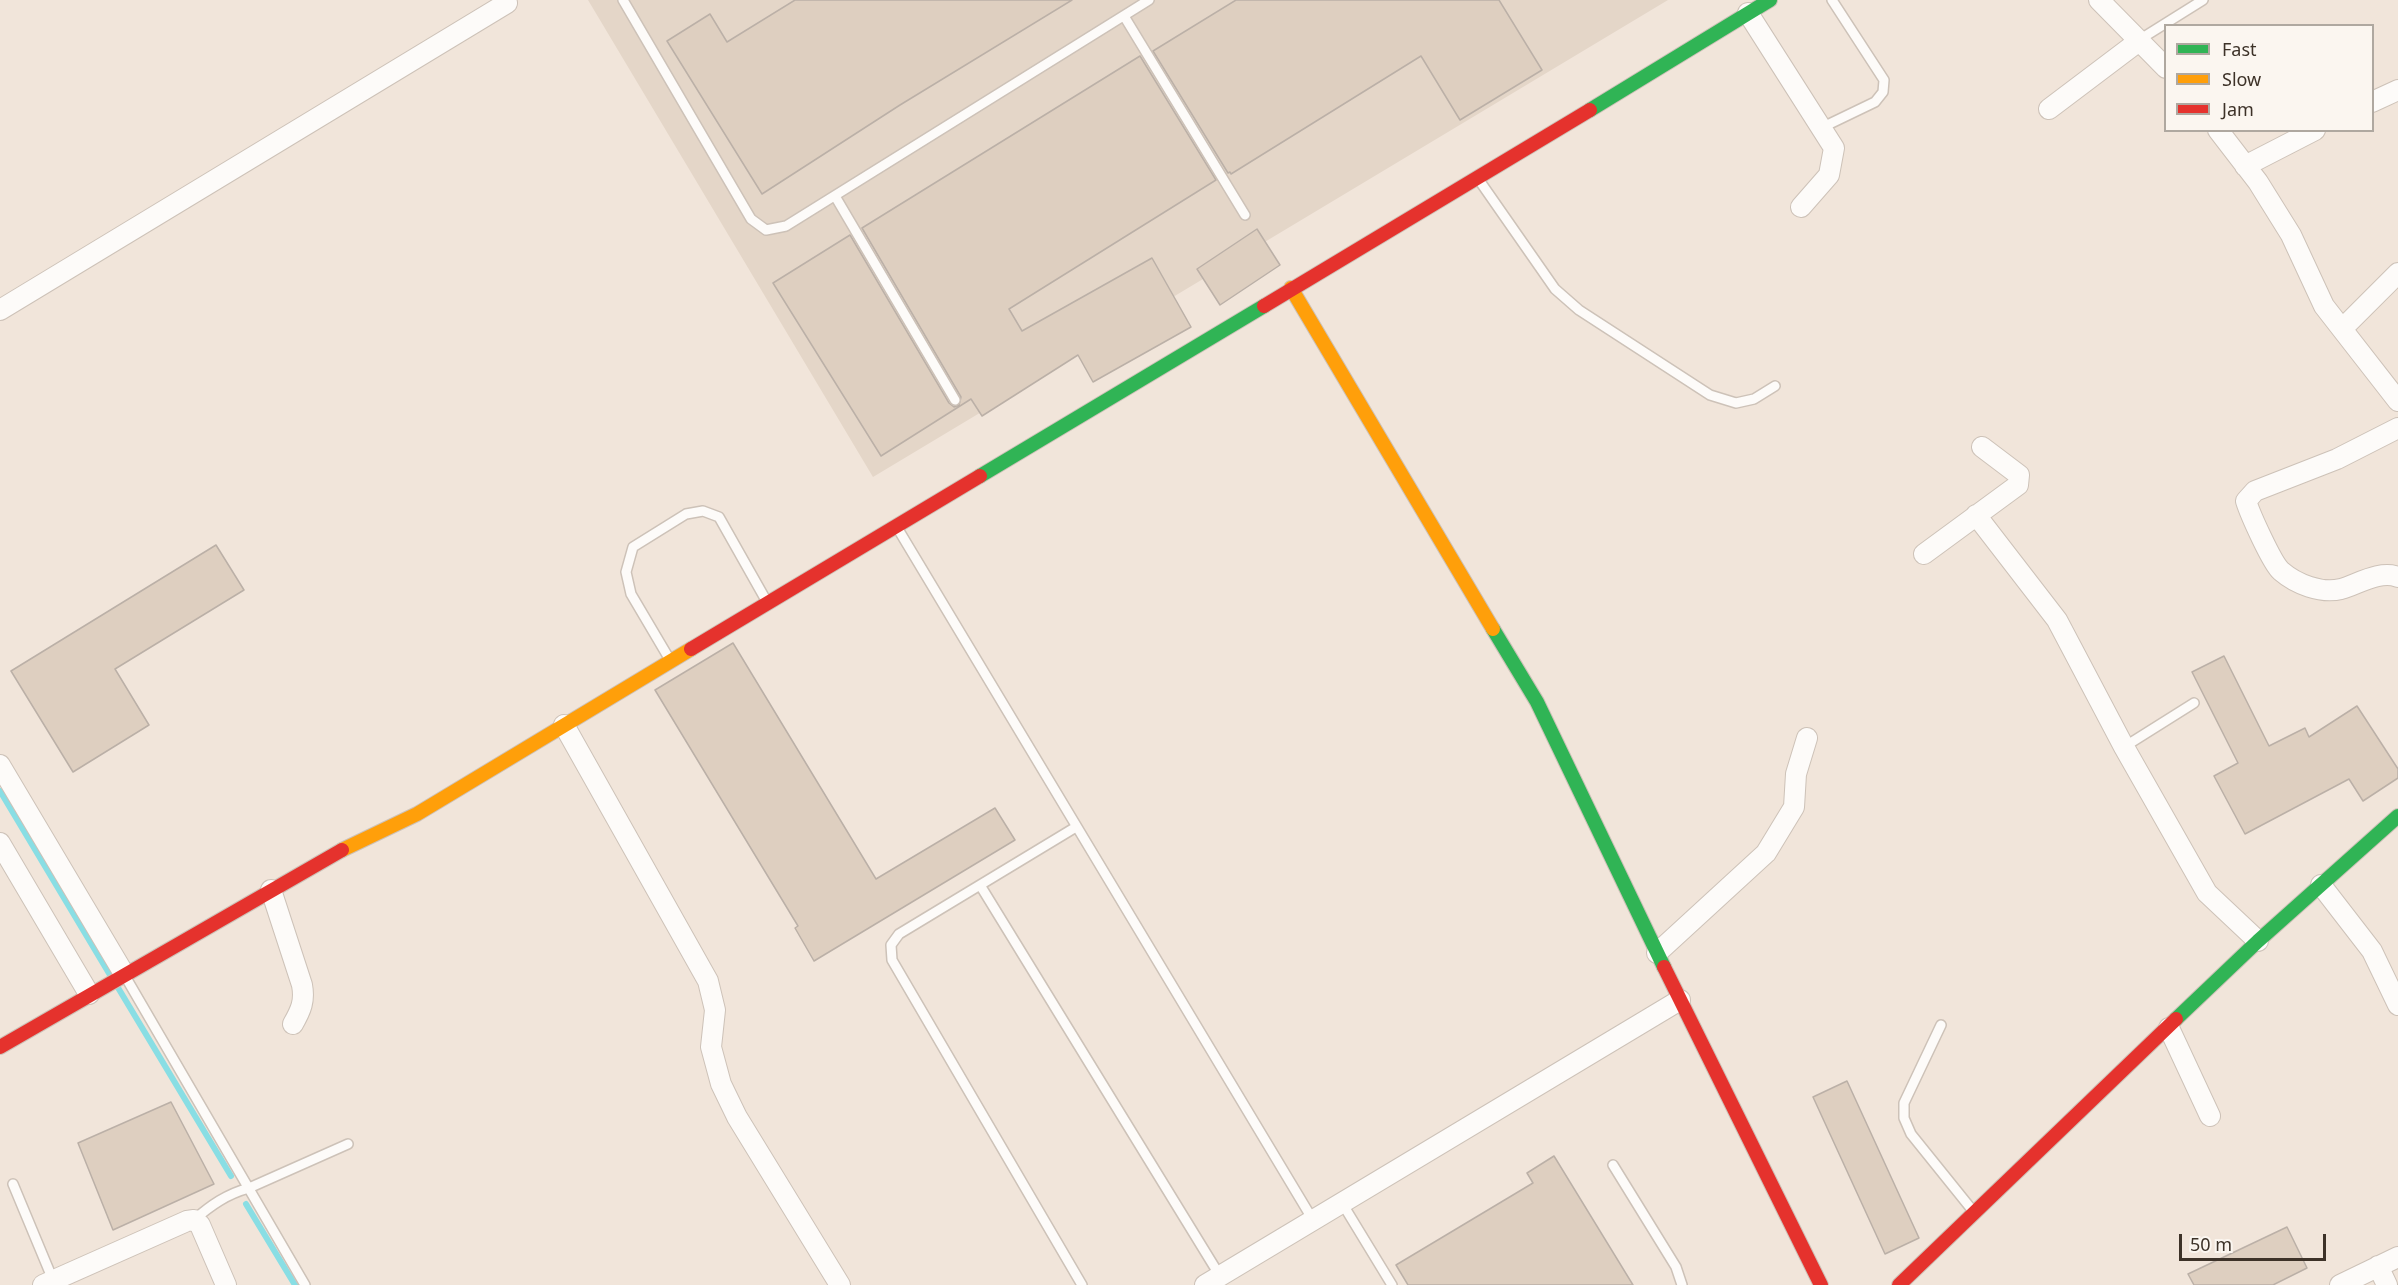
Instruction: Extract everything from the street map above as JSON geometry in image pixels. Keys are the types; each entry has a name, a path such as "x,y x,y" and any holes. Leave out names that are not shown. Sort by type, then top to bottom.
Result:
{"street":[{"path":"0,1047 120,974 381,828 417,814 1770,0"},
{"path":"2099,0 2164,66"},
{"path":"0,310 507,3"},
{"path":"1748,13 1834,148 1829,175 1801,207"},
{"path":"2049,109 2139,40"},
{"path":"2374,102 2398,90"},
{"path":"2220,132 2258,182 2291,235 2324,306 2398,401"},
{"path":"2245,166 2311,132"},
{"path":"2342,329 2398,273"},
{"path":"1291,288 1537,702 1657,953 1821,1285"},
{"path":"2398,428 2337,459 2255,492 2246,501 2250,515 2280,570 2308,588 2337,590 2378,576 2391,574 2398,577"},
{"path":"1924,554 2018,485 2019,475 1982,447"},
{"path":"1976,515 2057,620 2124,747 2207,893 2258,941"},
{"path":"564,725 708,981 715,1010 711,1047 721,1084 737,1117 840,1285"},
{"path":"1657,953 1766,853 1794,807 1796,774 1807,738"},
{"path":"0,765 120,974"},
{"path":"1899,1285 2258,941 2398,816"},
{"path":"0,843 92,992"},
{"path":"2321,885 2372,951 2398,1005"},
{"path":"271,890 302,985 304,998 302,1009 293,1024"},
{"path":"1213,1281 1680,1000"},
{"path":"2169,1028 2210,1116"},
{"path":"48,1283 187,1221 194,1220 200,1225 226,1285"},
{"path":"2340,1285 2398,1257"},
{"path":"2378,1266 2386,1285"}],"lane":[{"path":"623,0 751,219 766,230 786,226 1149,0"},
{"path":"1821,128 1875,102 1884,92 1884,80 1832,0"},
{"path":"2165,24 2203,0"},
{"path":"1124,16 1245,215"},
{"path":"2139,40 2164,24"},
{"path":"1478,177 1556,289 1579,310 1710,395 1736,403 1754,399 1775,386"},
{"path":"835,196 955,400"},
{"path":"671,662 631,594 626,572 633,547 686,514 703,511 719,517 767,603"},
{"path":"896,527 1313,1220"},
{"path":"2124,747 2194,703"},
{"path":"1076,827 899,934 891,945 892,960 1082,1285"},
{"path":"980,885 1213,1281"},
{"path":"120,974 305,1285"},
{"path":"1941,1025 1904,1103 1904,1118 1911,1134 1975,1213"},
{"path":"194,1220 210,1206 234,1192 249,1188 348,1143"},
{"path":"1613,1165 1676,1267 1682,1285"},
{"path":"13,1184 48,1283"},
{"path":"1342,1203 1392,1285"}],"shaded area":[{"path":"588,0 1668,0 873,477"}],"building":[{"path":"795,0 1072,0 900,105 762,194 667,41 710,14 727,42"},
{"path":"1236,0 1499,0 1542,70 1460,120 1421,56 1231,174 1228,173 1153,51"},
{"path":"1140,56 1216,180 1009,309 1022,331 1152,258 1191,327 1093,382 1078,355 982,416 971,399 881,456 773,283 850,235 949,403 954,407 959,405 961,397 862,228"},
{"path":"1257,229 1280,265 1220,305 1197,269"},
{"path":"216,545 244,590 115,669 149,725 73,772 11,671"},
{"path":"733,643 876,879 995,808 1015,840 814,961 795,928 798,926 655,690"},
{"path":"2224,656 2269,746 2305,728 2309,737 2357,706 2398,769 2398,778 2363,801 2349,779 2245,834 2214,776 2238,763 2192,672"},
{"path":"1847,1081 1919,1238 1885,1254 1813,1097"},
{"path":"171,1102 214,1184 113,1230 78,1143"},
{"path":"1554,1156 1633,1285 1408,1285 1396,1265 1533,1183 1527,1173"},
{"path":"2287,1227 2307,1268 2273,1285 2194,1285 2188,1274"}],"waterway":[{"path":"0,791 110,975"},
{"path":"117,986 231,1176"},
{"path":"246,1204 295,1285"}],"traffic: fast":[{"path":"1590,110 1770,0"},
{"path":"980,476 1264,306"},
{"path":"1493,629 1537,702 1664,967"},
{"path":"2176,1019 2258,941 2398,816"}],"traffic: slow":[{"path":"1291,288 1493,629"},
{"path":"342,850 417,814 691,649"}],"traffic: jam":[{"path":"1264,306 1590,110"},
{"path":"691,649 980,476"},
{"path":"0,1047 342,850"},
{"path":"1664,967 1821,1285"},
{"path":"1899,1285 2176,1019"}]}
